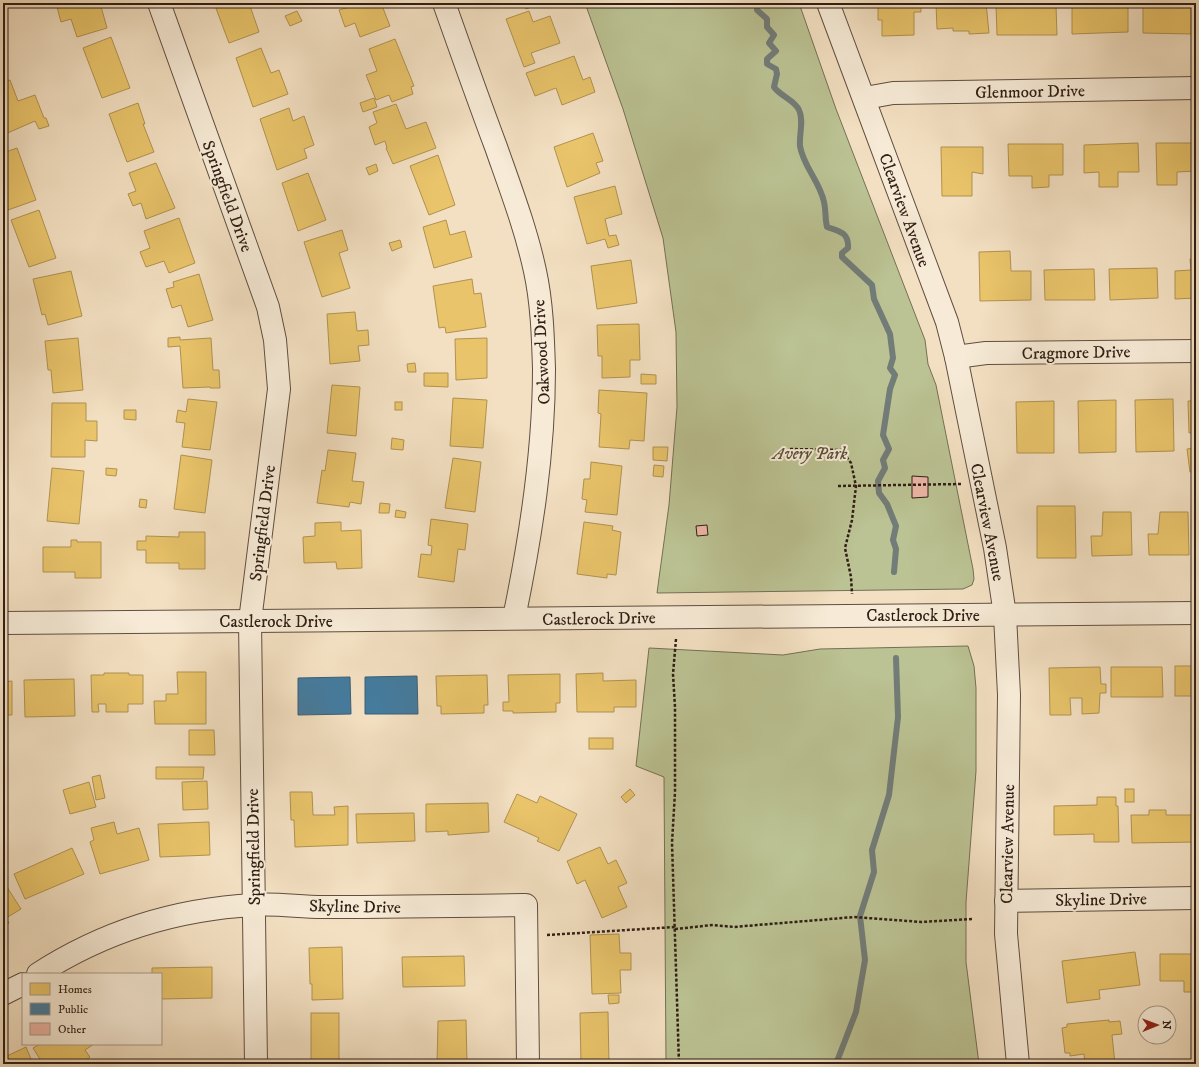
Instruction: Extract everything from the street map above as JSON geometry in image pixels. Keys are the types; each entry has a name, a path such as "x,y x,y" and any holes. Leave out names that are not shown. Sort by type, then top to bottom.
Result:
{"street":[{"name":"Springfield Drive","path":"159,3 268,307 275,340 279,389 250,621 256,1064"},
{"name":"Oakwood Drive","path":"444,3 510,186 522,226 535,272 543,333 544,409 526,564 514,618"},
{"name":"Clearview Avenue","path":"828,3 946,322 956,357 995,548 1005,615 1009,695 1006,934 1018,1064"},
{"name":"Glenmoor Drive","path":"864,98 893,93 1196,88"},
{"name":"Cragmore Drive","path":"956,357 986,354 1196,351"},
{"name":"Castlerock Drive","path":"3,623 1196,613"},
{"name":"Skyline Drive","path":"1006,901 1196,898"},
{"name":"Skyline Drive","path":"40,973 84,948 126,930 177,915 206,910 254,905 289,904 326,908 526,905 528,1064"},
{"path":"3,994 22,984"}],"path":[{"path":"790,449 841,450 851,463 856,486 852,520 845,548 851,577 853,615"},
{"path":"838,486 961,484 981,481"},
{"path":"678,617 673,674 675,707 675,792 672,843 679,1064"},
{"path":"526,936 713,925 734,927 854,917 920,922 972,919"}],"green space":[{"name":"Avery Park","path":"585,3 799,3 836,109 925,340 928,364 936,385 973,569 974,579 972,585 963,589 657,593 669,505 677,407 676,332 663,238 623,109"},
{"path":"968,646 974,666 976,688 976,771 966,902 966,962 979,1064 666,1064 664,777 636,766 649,648 783,655 820,649"}],"building: Homes":[{"path":"56,3 100,3 107,28 77,37 71,19 61,22"},
{"path":"214,3 249,3 259,32 229,43"},
{"path":"347,3 381,3 390,26 360,37 355,23 345,27 339,10 349,7"},
{"path":"524,3 535,3 536,5 526,9"},
{"path":"878,3 921,3 921,12 914,12 914,35 882,36 882,20 878,20"},
{"path":"936,3 986,3 989,33 969,34 969,31 953,31 953,28 937,29"},
{"path":"1025,3 1053,3 1053,6 1056,6 1057,35 997,35 996,6 1025,5"},
{"path":"1072,3 1128,3 1128,32 1072,34"},
{"path":"1159,3 1192,3 1192,34 1143,33 1143,5 1159,5"},
{"path":"297,11 302,21 290,26 285,16"},
{"path":"529,11 533,22 550,16 560,43 531,53 535,63 524,67 506,19"},
{"path":"111,37 130,88 102,98 83,48"},
{"path":"395,39 414,86 411,87 413,94 392,102 389,95 376,100 366,75 377,71 369,49"},
{"path":"261,48 271,73 279,70 288,94 253,107 236,58"},
{"path":"574,56 583,80 590,77 595,92 562,105 556,88 535,96 526,73"},
{"path":"10,80 18,101 35,95 44,118 46,118 49,126 39,129 35,121 3,135 3,82"},
{"path":"374,98 377,107 363,112 360,103"},
{"path":"138,103 145,124 143,124 154,152 127,162 109,114"},
{"path":"396,104 406,129 426,122 436,148 393,164 386,148 385,141 375,145 369,127 377,123 373,112"},
{"path":"289,108 293,121 304,116 314,145 304,149 307,158 277,170 260,119"},
{"path":"593,133 603,161 596,163 600,173 567,187 554,147"},
{"path":"1138,143 1139,172 1118,172 1118,187 1099,187 1099,172 1084,173 1084,145"},
{"path":"1156,143 1196,143 1196,171 1177,172 1177,185 1157,185"},
{"path":"1008,144 1063,144 1063,175 1049,175 1049,187 1032,188 1032,176 1009,176"},
{"path":"941,147 983,147 983,174 972,172 972,196 942,196"},
{"path":"17,148 36,200 8,210 3,197 3,153"},
{"path":"438,155 455,205 429,215 410,166"},
{"path":"156,163 175,208 146,219 141,203 133,206 128,194 136,191 129,173"},
{"path":"376,164 378,171 369,175 366,168"},
{"path":"308,173 326,220 298,231 282,183"},
{"path":"615,186 622,214 605,219 609,236 616,235 619,245 608,248 605,239 587,244 574,197"},
{"path":"39,210 56,258 29,267 11,220"},
{"path":"179,218 195,263 169,273 164,261 146,267 140,252 150,248 144,231"},
{"path":"446,220 450,235 465,231 472,257 434,268 423,227"},
{"path":"342,230 348,250 339,253 350,288 322,297 304,242"},
{"path":"400,240 402,247 392,251 389,243"},
{"path":"1010,251 1011,271 1031,271 1031,300 980,301 979,252"},
{"path":"1190,259 1196,259 1196,298 1175,299 1175,271 1191,270"},
{"path":"631,260 637,303 597,309 591,266"},
{"path":"1157,268 1158,298 1110,300 1109,269"},
{"path":"1094,269 1095,300 1045,300 1044,270"},
{"path":"71,271 82,316 48,325 45,314 42,315 33,279"},
{"path":"199,274 213,320 188,327 181,305 172,308 166,289 174,287 173,282"},
{"path":"472,279 474,294 481,293 486,327 446,333 445,327 439,328 433,286"},
{"path":"355,312 357,331 368,330 369,345 358,346 360,361 330,364 327,314"},
{"path":"639,324 640,360 630,360 630,377 602,378 602,356 598,356 597,325"},
{"path":"180,337 180,340 211,338 213,370 219,370 220,388 183,388 180,346 168,347 168,338"},
{"path":"78,338 83,390 53,393 51,370 48,370 45,341"},
{"path":"487,338 487,378 456,380 455,339"},
{"path":"415,363 416,372 408,372 407,364"},
{"path":"424,373 448,373 448,387 424,386"},
{"path":"641,374 656,375 656,384 641,384"},
{"path":"332,385 360,387 356,436 327,433"},
{"path":"599,390 647,393 644,441 630,440 629,449 599,447 601,414 598,413"},
{"path":"453,398 487,400 483,448 450,446"},
{"path":"188,399 217,402 210,450 182,447 185,423 176,422 178,410 186,412"},
{"path":"1173,399 1174,451 1136,452 1135,400"},
{"path":"1116,400 1116,452 1079,453 1078,401"},
{"path":"1054,401 1054,453 1017,453 1016,402"},
{"path":"1188,401 1196,401 1196,432 1189,433"},
{"path":"395,402 402,402 402,410 395,410"},
{"path":"52,403 86,403 86,421 97,421 97,441 85,440 85,457 51,457"},
{"path":"124,410 136,410 136,420 124,419"},
{"path":"392,438 404,440 403,450 391,449"},
{"path":"653,447 668,447 667,461 653,460"},
{"path":"1196,448 1196,472 1190,472 1187,449"},
{"path":"328,450 356,453 352,481 364,482 361,504 350,502 349,507 317,503 322,470 325,471"},
{"path":"181,455 212,460 205,513 174,509"},
{"path":"453,458 481,462 475,512 445,508"},
{"path":"591,462 622,466 617,515 585,512 587,500 582,499 584,479 590,479"},
{"path":"654,465 664,466 663,477 653,476"},
{"path":"52,468 84,471 79,524 47,521"},
{"path":"106,468 117,469 116,476 106,475"},
{"path":"140,499 147,500 146,508 139,507"},
{"path":"380,503 390,504 389,513 379,513"},
{"path":"1037,506 1075,506 1076,558 1037,558"},
{"path":"396,510 406,512 405,518 395,517"},
{"path":"1103,512 1131,512 1132,555 1092,556 1091,536 1102,536"},
{"path":"1160,512 1188,512 1189,555 1149,555 1148,534 1158,534"},
{"path":"431,519 468,524 465,550 458,549 454,582 418,577 421,554 431,555 432,546 428,545"},
{"path":"341,522 341,531 361,530 362,568 337,569 336,562 304,563 303,537 315,536 315,523"},
{"path":"584,522 613,526 612,530 621,532 616,575 607,574 607,578 577,574"},
{"path":"179,532 205,532 205,569 179,569 179,563 146,563 146,550 137,550 137,541 146,541 146,536 179,537"},
{"path":"71,540 77,540 77,542 101,542 101,578 75,578 75,572 43,572 43,547 71,547"},
{"path":"1175,666 1196,666 1196,696 1175,696"},
{"path":"1100,667 1101,684 1106,684 1106,693 1100,693 1099,713 1082,714 1082,698 1070,698 1071,715 1050,715 1049,668"},
{"path":"1111,667 1162,667 1163,697 1111,697"},
{"path":"177,672 206,672 206,724 155,724 154,701 166,701 166,694 178,694"},
{"path":"104,673 129,673 129,675 143,675 143,704 128,704 128,712 106,712 106,704 98,704 99,712 92,712 91,675 104,675"},
{"path":"603,673 603,681 636,680 636,707 614,707 614,712 577,712 576,674"},
{"path":"560,674 560,703 556,703 556,712 513,713 513,711 503,711 503,702 509,702 508,675"},
{"path":"487,675 488,705 484,705 484,713 441,714 441,706 437,706 436,676"},
{"path":"74,679 75,716 25,717 24,680"},
{"path":"12,681 12,715 3,715 3,682"},
{"path":"189,730 214,730 215,755 189,755"},
{"path":"589,738 613,738 613,749 589,749"},
{"path":"156,767 204,767 203,779 156,779"},
{"path":"100,775 105,798 96,800 92,777"},
{"path":"207,781 208,809 183,810 182,782"},
{"path":"89,782 96,807 70,814 63,790"},
{"path":"630,789 635,795 626,803 621,797"},
{"path":"1125,789 1134,789 1134,802 1125,802"},
{"path":"290,792 312,792 313,815 335,815 334,807 348,806 348,845 295,847 294,820 291,820"},
{"path":"517,794 537,803 540,796 577,814 559,851 537,841 539,838 504,822"},
{"path":"1097,797 1116,797 1116,806 1118,806 1119,842 1094,842 1094,834 1054,835 1054,806 1097,805"},
{"path":"488,803 489,832 448,835 448,831 426,832 426,804"},
{"path":"1149,810 1166,810 1166,815 1196,815 1196,842 1132,843 1131,815 1149,815"},
{"path":"414,813 415,841 357,843 356,814"},
{"path":"114,822 117,834 139,828 149,860 100,874 90,842 94,840 91,828"},
{"path":"209,822 210,855 160,857 158,824"},
{"path":"600,847 608,864 616,860 627,883 618,887 627,907 602,918 585,880 577,884 567,861"},
{"path":"72,848 84,874 25,899 14,874"},
{"path":"5,884 21,909 6,918 9,923 3,927 3,885"},
{"path":"619,934 620,953 631,953 631,970 620,970 621,993 592,994 590,935"},
{"path":"342,947 343,999 312,1000 309,948"},
{"path":"1135,952 1140,985 1099,990 1100,999 1067,1003 1062,961"},
{"path":"1160,954 1196,954 1196,992 1184,992 1184,981 1160,981"},
{"path":"464,956 465,986 403,987 402,957"},
{"path":"212,967 212,998 162,999 162,973 152,973 152,968"},
{"path":"608,995 619,995 619,1003 609,1004"},
{"path":"608,1012 609,1064 581,1064 580,1013"},
{"path":"311,1013 339,1013 339,1064 311,1064"},
{"path":"466,1020 467,1064 437,1064 438,1021"},
{"path":"1109,1020 1109,1022 1120,1021 1122,1034 1112,1035 1115,1064 1085,1064 1084,1054 1070,1056 1070,1053 1065,1053 1062,1028 1067,1027 1067,1024"},
{"path":"38,1045 92,1045 85,1050 90,1057 80,1064 68,1064 67,1062 64,1064 43,1064 33,1048"},
{"path":"26,1047 33,1064 11,1064 7,1056"}],"building: Public":[{"path":"417,676 418,714 365,714 365,677"},
{"path":"350,677 351,714 298,715 298,678"}],"building: Other":[{"path":"912,476 928,477 928,497 912,498"},
{"path":"707,525 708,535 697,536 696,526"}],"waterway":[{"path":"757,3 757,10 767,19 767,27 774,35 769,43 776,51 767,59 767,64 776,69 777,74 774,87 794,103 799,110 801,118 800,146 804,160 822,195 825,205 827,227 840,231 847,239 848,248 842,253 842,257 872,285 874,299 890,334 893,358 890,368 895,375 890,389 883,435 889,449 883,460 885,468 878,481 879,493 887,504 896,526 893,540 896,549 894,572"},
{"path":"836,1064 856,1012 865,960 860,916 874,872 872,850 889,795 898,717 896,658"}]}
